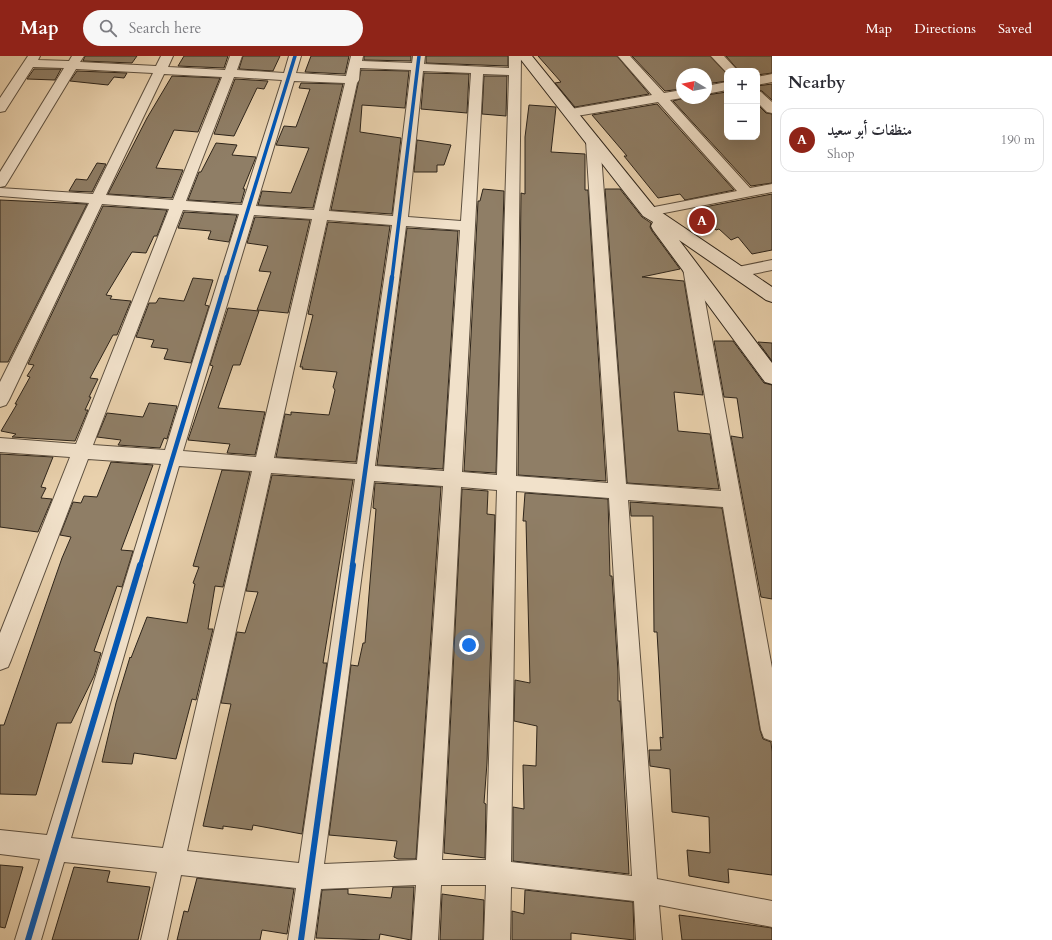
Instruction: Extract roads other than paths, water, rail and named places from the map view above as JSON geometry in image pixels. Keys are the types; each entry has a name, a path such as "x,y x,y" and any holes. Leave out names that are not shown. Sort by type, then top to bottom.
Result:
{"main road":[{"path":"525,56 572,113 649,212 772,377"},
{"path":"649,212 772,296"}],"street":[{"path":"0,400 167,56"},
{"path":"0,660 80,451 179,204 236,56"},
{"path":"28,940 172,458 295,56"},
{"path":"624,56 747,193"},
{"path":"716,56 729,68"},
{"path":"0,108 32,60 76,60 161,70 289,76 355,67 419,62 477,70 515,64 497,940"},
{"path":"0,184 76,60"},
{"path":"301,940 364,472 400,220 419,62"},
{"path":"154,940 355,67"},
{"path":"425,940 477,70"},
{"path":"760,80 772,78"},
{"path":"712,89 724,87"},
{"path":"572,113 676,95"},
{"path":"760,98 772,109"},
{"path":"593,141 649,940"},
{"path":"649,212 772,188"},
{"path":"0,192 321,214 468,226"},
{"path":"738,272 772,264"},
{"path":"691,268 772,730"},
{"path":"0,445 731,500"},
{"path":"0,842 310,877 429,872 498,873 646,890 772,914"}],"place":[{"name":"منظفات أبو سعيد","path":"702,221"}]}
